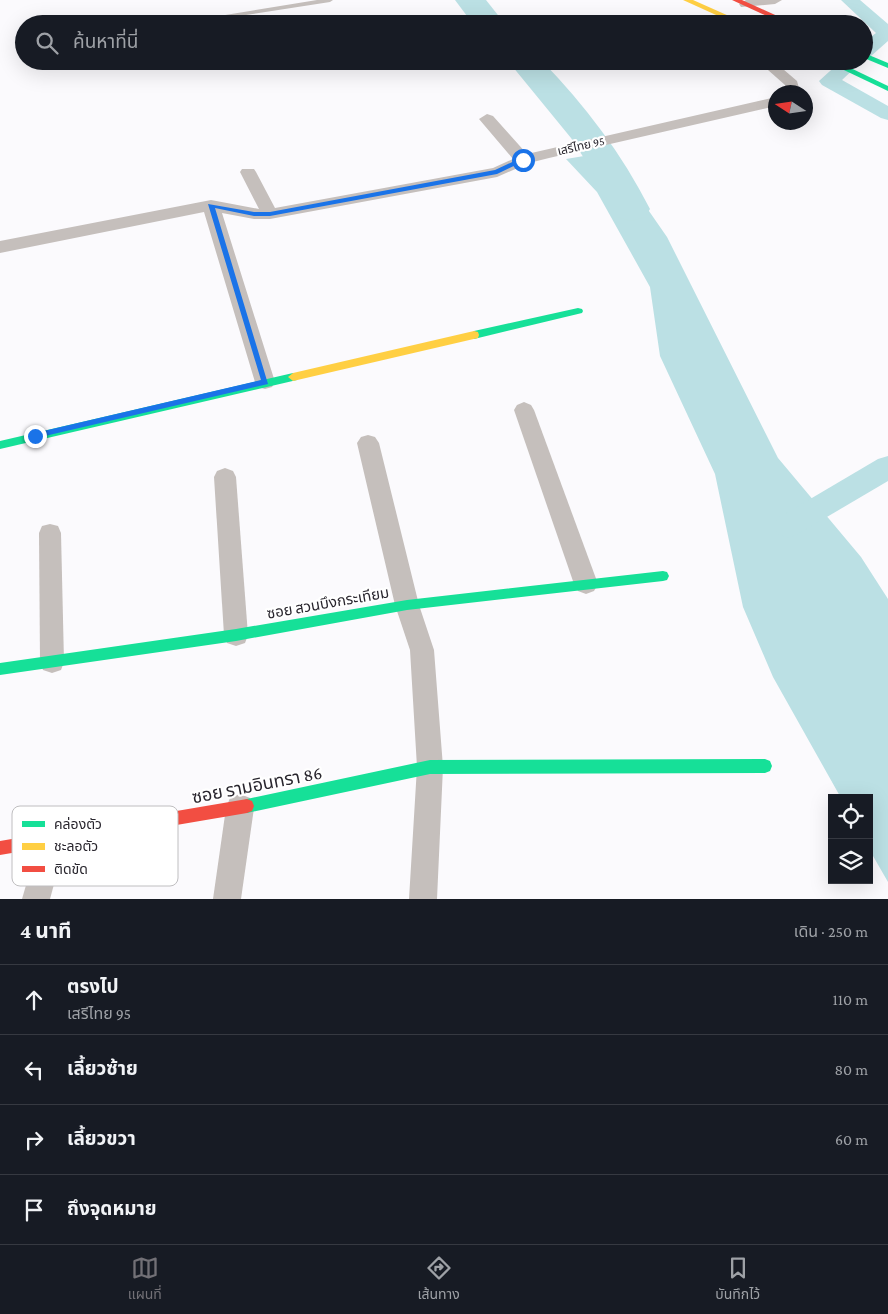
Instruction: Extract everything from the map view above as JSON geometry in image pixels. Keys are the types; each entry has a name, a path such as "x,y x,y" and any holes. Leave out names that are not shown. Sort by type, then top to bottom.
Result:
{"street":[{"path":"687,0 722,15"},
{"path":"741,2 775,0"},
{"path":"741,2 771,15"},
{"path":"775,70 792,85"},
{"path":"848,70 888,89"},
{"name":"เสรีไทย 95","path":"211,206 254,214 270,214 497,172 523,160 546,154 768,103"},
{"path":"487,119 523,160"},
{"path":"248,172 270,214"},
{"path":"0,247 211,206 265,382"},
{"path":"0,445 265,382 578,311"},
{"path":"524,410 586,584"},
{"path":"368,443 407,605 422,650 430,767 423,899"},
{"path":"225,477 236,635"},
{"path":"50,533 52,662"},
{"name":"ซอย สวนบึงกระเทียม","path":"0,669 236,635 407,605 663,576"},
{"name":"ซอย รามอินทรา 86","path":"178,819 240,808 430,767 765,766"},
{"path":"227,899 240,808"},
{"path":"36,899 40,886"}],"lane":[{"path":"232,15 330,0"}],"water":[{"path":"608,152 667,237 778,458 861,557 888,599 888,882 873,856 873,794 839,794 773,677 743,607 715,474 660,356 650,287 597,192 566,159"}],"waterway":[{"path":"470,0 482,15"},
{"path":"850,0 867,15"},
{"path":"873,21 887,33 873,45"},
{"path":"532,70 584,130 610,169 631,209"},
{"path":"842,70 829,81 888,114"},
{"path":"788,526 888,467"}],"traffic: fast":[{"path":"873,59 888,66"},
{"path":"848,70 888,89"},
{"path":"474,335 578,311"},
{"path":"0,445 293,377"},
{"path":"0,669 236,635 407,605 663,576"},
{"path":"247,806 430,767 765,766"}],"traffic: slow":[{"path":"687,0 722,15"},
{"path":"293,377 474,335"}],"traffic: jam":[{"path":"736,0 770,15"},
{"path":"178,818 247,806"},
{"path":"0,848 12,846"}],"route":[{"path":"35,436 265,382 211,206 227,207 254,214 270,214 497,172 510,168 523,160"}]}
